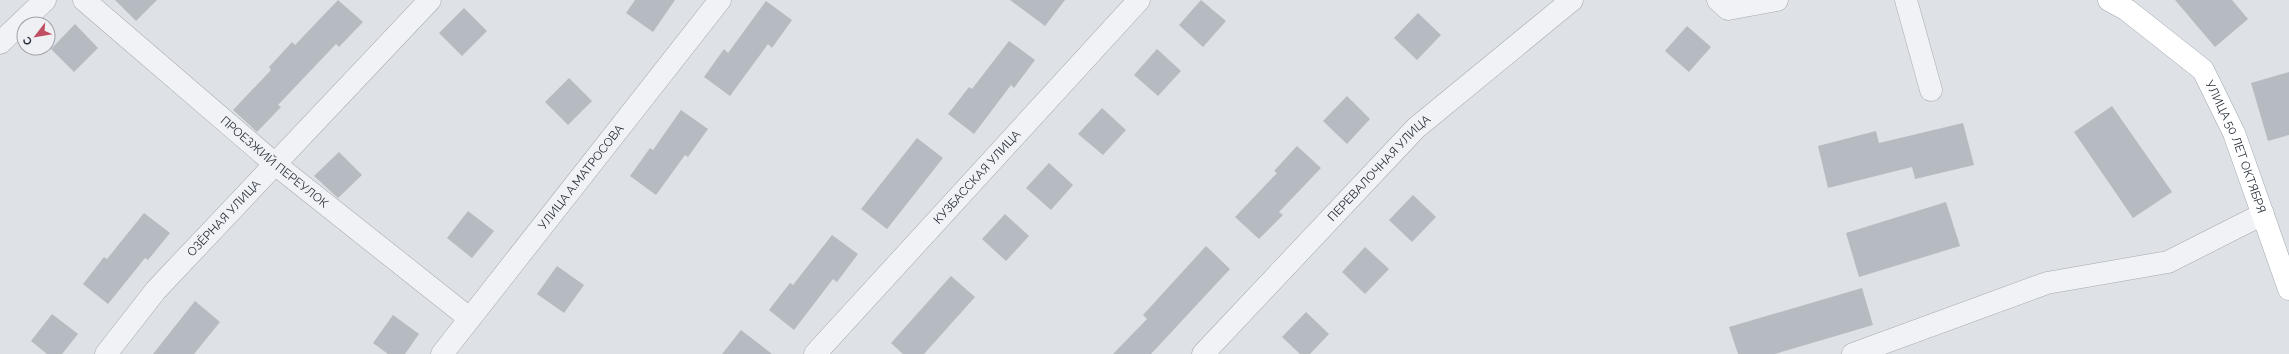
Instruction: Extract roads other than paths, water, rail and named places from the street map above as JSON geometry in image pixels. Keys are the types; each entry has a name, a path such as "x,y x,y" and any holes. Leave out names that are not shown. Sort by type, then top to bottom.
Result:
{"main road":[{"name":"УЛИЦА 50 ЛЕТ ОКТЯБРЯ","path":"2109,0 2127,10 2203,70 2234,133 2289,289"}],"street":[{"path":"0,43 45,0"},
{"name":"ПРОЕЗЖИЙ ПЕРЕУЛОК","path":"84,0 275,164 469,318"},
{"name":"ОЗЁРНАЯ УЛИЦА","path":"106,354 156,290 430,0"},
{"name":"УЛИЦА А.МАТРОСОВА","path":"442,354 720,0"},
{"name":"КУЗБАССКАЯ УЛИЦА","path":"815,354 1139,0"},
{"name":"ПЕРЕВАЛОЧНАЯ УЛИЦА","path":"1203,354 1416,128 1572,0"},
{"path":"1718,0 1728,9 1777,0"},
{"path":"1906,0 1931,90"},
{"path":"1852,354 2047,283 2168,262 2263,214"}]}
